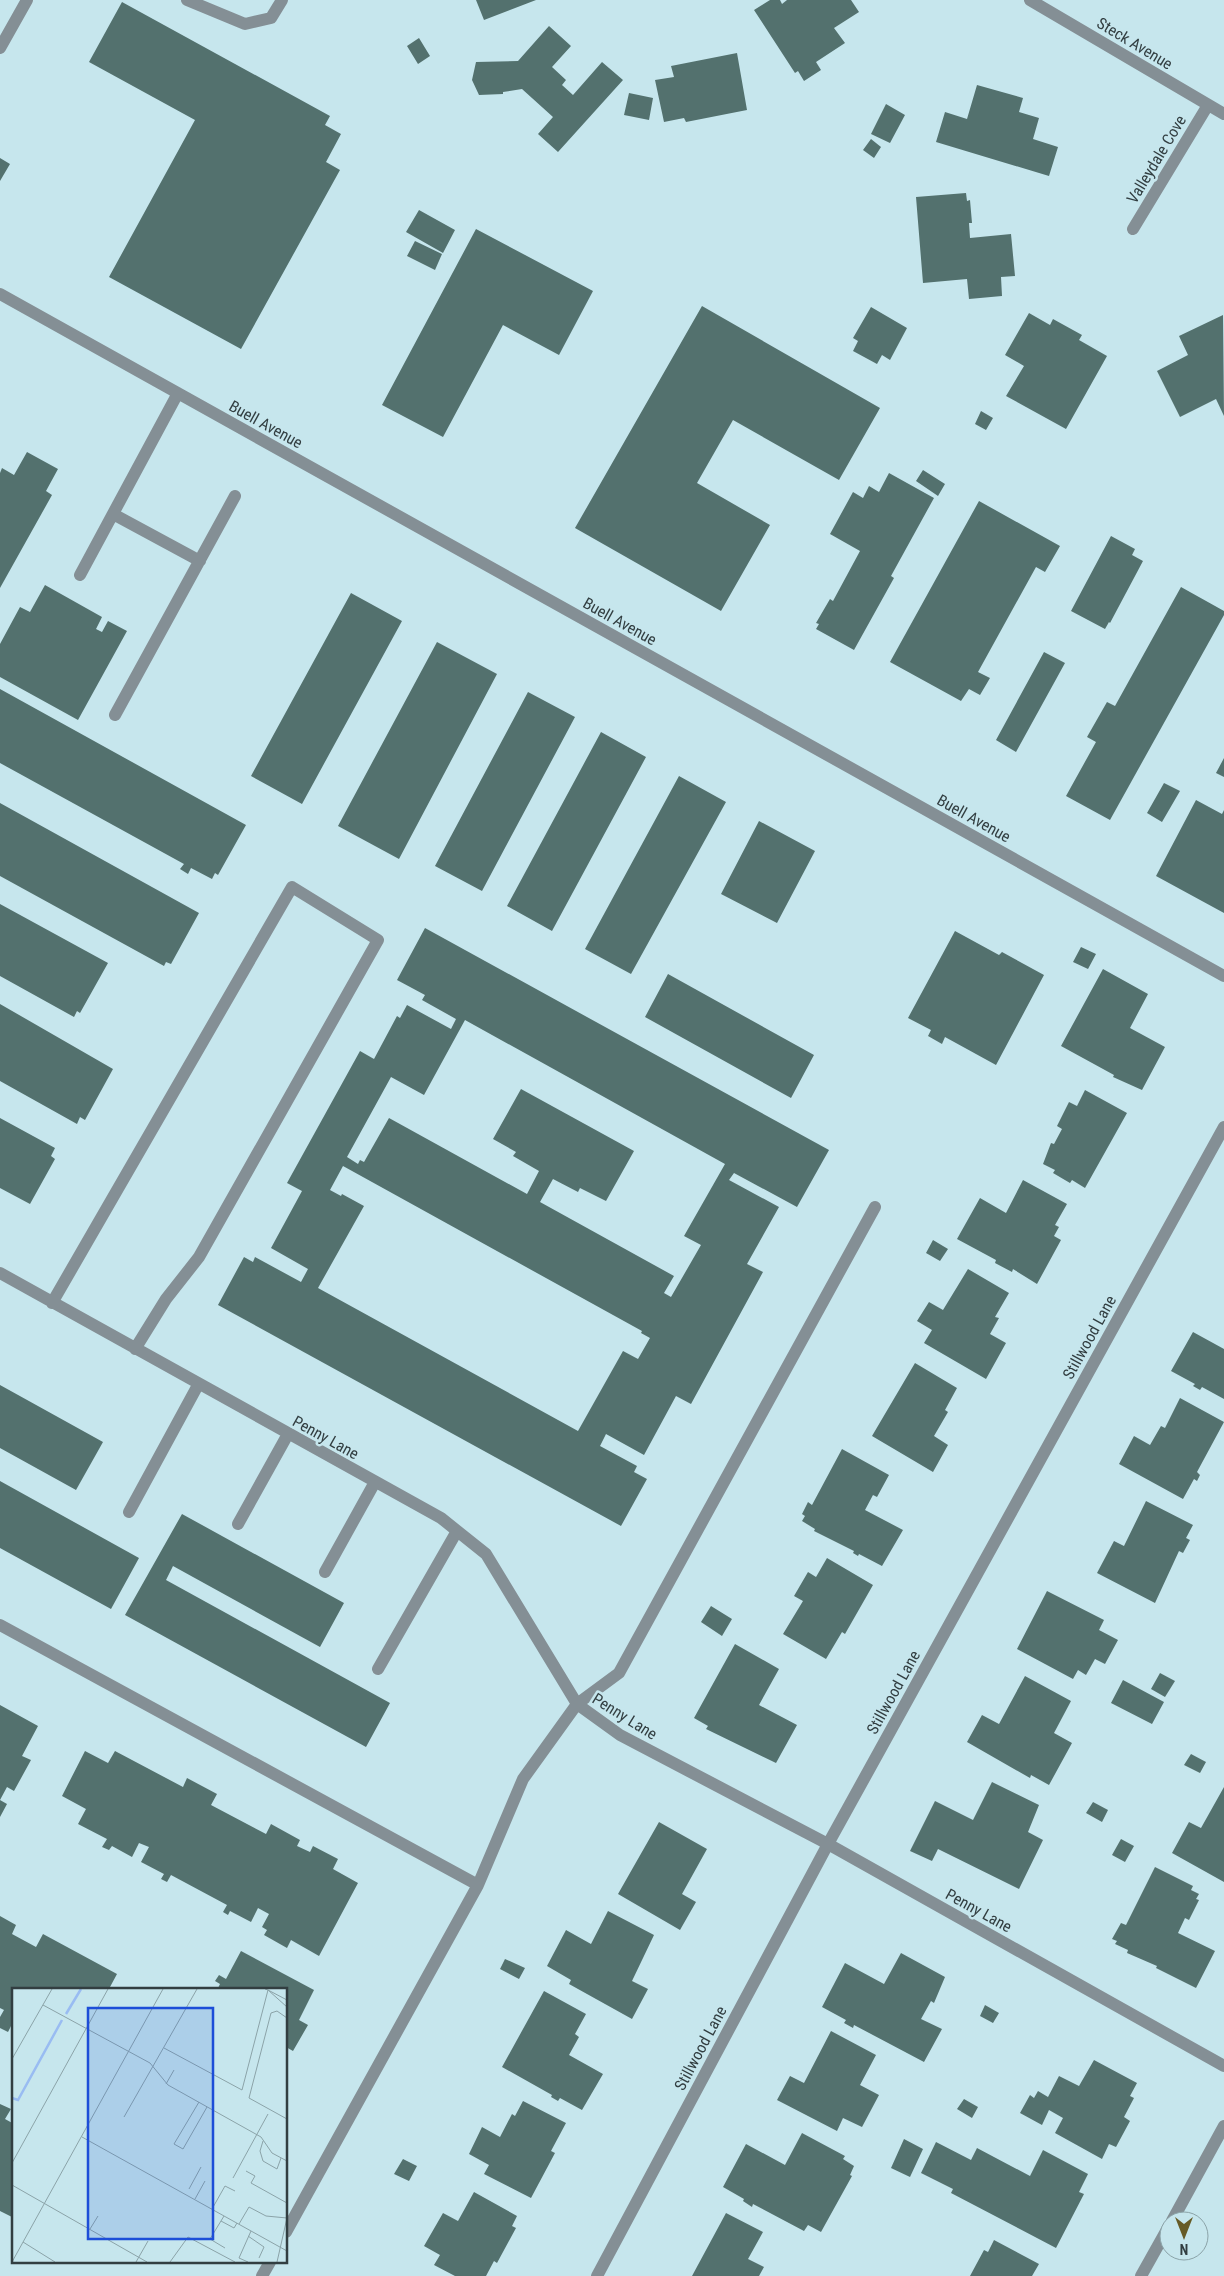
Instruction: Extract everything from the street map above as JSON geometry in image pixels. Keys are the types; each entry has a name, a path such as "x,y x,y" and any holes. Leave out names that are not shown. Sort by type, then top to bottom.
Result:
{"street":[{"path":"0,48 27,0"},
{"path":"187,0 244,24 271,18 282,0"},
{"name":"Steck Avenue","path":"1030,0 1224,114"},
{"name":"Valleydale Cove","path":"1133,229 1208,105"},
{"name":"Buell Avenue","path":"1,297 178,393 1224,976"},
{"path":"80,575 178,393"},
{"path":"115,715 235,496"},
{"path":"113,514 200,561"},
{"path":"52,1303 292,887 378,940 199,1257 166,1299 135,1349"},
{"name":"Stillwood Lane","path":"597,2276 828,1844 1224,1127"},
{"path":"288,2228 478,1885 523,1779 577,1704 619,1673 875,1207"},
{"name":"Penny Lane","path":"0,1273 198,1385 441,1518 486,1554 577,1704 620,1735 828,1844 1224,2066"},
{"path":"130,1512 198,1385"},
{"path":"238,1524 288,1434"},
{"path":"325,1572 375,1482"},
{"path":"378,1668 457,1531"},
{"path":"0,1625 478,1885"},
{"path":"1177,2211 1224,2126"},
{"path":"1142,2276 1159,2245"},
{"path":"262,2276 269,2264"}],"building":[{"path":"476,0 536,0 484,20"},
{"path":"770,0 780,0 782,4 787,0 851,0 859,12 834,28 845,43 816,62 821,70 804,81 798,71 795,73 754,10"},
{"path":"122,2 330,116 325,125 341,134 326,162 340,170 241,349 109,277 195,120 89,62"},
{"path":"549,26 571,46 552,67 566,80 562,85 573,95 602,62 623,80 558,152 538,134 553,117 522,89 503,92 503,94 479,95 472,80 476,62 518,61"},
{"path":"419,38 430,56 418,64 407,46"},
{"path":"737,53 747,110 686,122 684,118 664,122 655,80 674,77 671,66"},
{"path":"977,85 1023,98 1019,112 1039,118 1033,139 1058,147 1049,176 936,142 945,112 967,119"},
{"path":"629,93 653,98 649,120 624,115"},
{"path":"886,104 905,115 890,143 871,134"},
{"path":"871,139 881,147 874,158 863,150"},
{"path":"0,158 10,164 0,181"},
{"path":"966,193 967,201 970,200 972,223 969,223 970,238 1011,234 1015,276 1001,277 1002,296 969,299 967,279 923,283 916,197"},
{"path":"419,210 455,230 443,253 406,232"},
{"path":"476,229 593,291 559,355 503,325 443,437 382,405"},
{"path":"415,241 442,254 435,270 407,256"},
{"path":"702,306 880,408 839,480 733,420 697,483 770,525 721,611 575,528"},
{"path":"871,307 907,328 890,360 882,355 877,364 853,351 858,341 853,338"},
{"path":"1029,313 1050,325 1053,319 1082,335 1079,340 1107,356 1066,429 1006,396 1024,366 1005,355"},
{"path":"1223,315 1224,416 1216,399 1180,417 1157,371 1188,355 1179,336"},
{"path":"981,411 993,418 986,430 975,424"},
{"path":"27,452 58,469 46,491 52,495 0,588 0,473 2,468 14,475"},
{"path":"923,470 945,484 938,496 916,481"},
{"path":"889,473 934,498 891,576 894,578 854,650 816,629 819,624 816,623 830,599 833,601 860,551 830,534 853,492 863,498 869,486 879,492"},
{"path":"979,501 1060,546 1045,572 1036,567 978,672 990,678 980,695 969,689 961,701 890,662"},
{"path":"1111,536 1135,549 1132,555 1143,561 1105,629 1071,611"},
{"path":"45,585 102,617 96,629 102,632 108,621 127,631 78,720 0,677 0,644 20,607 30,612"},
{"path":"1181,587 1224,611 1224,615 1110,820 1066,796 1096,742 1087,737 1107,702 1115,706"},
{"path":"351,593 402,621 302,804 251,776"},
{"path":"437,642 497,674 399,859 338,826"},
{"path":"1044,652 1065,663 1016,752 996,740"},
{"path":"0,689 246,825 218,875 215,873 212,879 191,868 188,874 180,869 184,864 0,763"},
{"path":"528,692 575,717 482,891 435,866"},
{"path":"601,732 646,757 552,931 507,906"},
{"path":"1224,758 1224,777 1216,773"},
{"path":"679,776 726,802 631,974 585,949"},
{"path":"1164,783 1180,791 1162,822 1147,813"},
{"path":"1196,800 1222,814 1224,810 1224,913 1156,876"},
{"path":"0,803 199,913 171,964 166,962 164,966 0,876"},
{"path":"759,821 815,851 777,923 721,894"},
{"path":"0,904 108,963 80,1013 77,1011 74,1017 0,976"},
{"path":"425,928 829,1150 797,1207 734,1173 729,1180 779,1207 747,1264 763,1272 691,1404 676,1396 644,1455 606,1434 600,1446 637,1466 634,1472 647,1479 621,1526 218,1305 244,1257 253,1262 255,1257 301,1282 308,1269 271,1248 302,1191 287,1183 360,1051 374,1059 397,1016 400,1018 407,1005 451,1029 456,1019 422,1000 425,995 397,980","holes":["465,1020 725,1164 684,1236 701,1245 671,1297 664,1293 674,1276 540,1202 553,1179 578,1192 580,1188 606,1201 634,1151 521,1089 493,1139 516,1152 513,1156 539,1171 527,1194 389,1118 364,1162 360,1160 358,1164 347,1157 391,1077 424,1095","343,1166 642,1331 641,1333 650,1338 638,1359 623,1351 578,1431 318,1288 364,1206 330,1190"]},
{"path":"955,931 999,955 1002,952 1044,975 996,1065 945,1037 942,1044 928,1036 931,1030 908,1018"},
{"path":"1081,947 1096,954 1088,969 1073,962"},
{"path":"1103,969 1148,994 1130,1028 1165,1047 1142,1090 1113,1077 1114,1075 1061,1046"},
{"path":"668,974 814,1055 791,1098 645,1017"},
{"path":"0,1004 113,1069 85,1120 80,1117 77,1124 0,1081"},
{"path":"1085,1090 1127,1113 1085,1188 1072,1180 1070,1183 1053,1173 1055,1170 1043,1164 1051,1143 1054,1144 1062,1129 1057,1126 1069,1102 1077,1106"},
{"path":"0,1118 55,1148 51,1156 55,1159 30,1204 0,1188"},
{"path":"1023,1180 1067,1204 1055,1225 1059,1227 1054,1236 1061,1240 1037,1284 1013,1269 1012,1272 995,1263 996,1260 957,1239 980,1198 1006,1213"},
{"path":"933,1240 948,1249 940,1261 926,1253"},
{"path":"968,1269 1009,1293 995,1317 999,1318 990,1334 1006,1343 986,1379 924,1343 932,1330 917,1321 929,1302 943,1310"},
{"path":"1193,1332 1224,1349 1224,1399 1202,1387 1200,1390 1193,1386 1195,1384 1171,1371"},
{"path":"915,1363 957,1388 945,1410 948,1412 934,1436 948,1445 933,1472 872,1436"},
{"path":"0,1385 103,1442 76,1490 0,1448"},
{"path":"1180,1398 1224,1422 1197,1472 1200,1475 1197,1481 1194,1479 1183,1499 1119,1464 1134,1436 1150,1445 1161,1426 1165,1428"},
{"path":"842,1449 889,1475 877,1497 873,1495 865,1510 903,1530 882,1566 859,1554 858,1556 853,1553 854,1551 814,1531 815,1529 802,1521 805,1516 802,1514 808,1502 812,1505"},
{"path":"0,1481 139,1558 111,1609 0,1548"},
{"path":"1146,1501 1193,1525 1186,1538 1190,1540 1183,1553 1179,1551 1155,1603 1097,1573 1114,1541 1124,1546"},
{"path":"182,1514 344,1603 320,1647 173,1566 166,1580 390,1703 366,1747 125,1615"},
{"path":"827,1558 873,1585 845,1634 842,1632 826,1659 783,1634 803,1601 794,1596 808,1572 816,1577"},
{"path":"1047,1591 1104,1620 1099,1630 1118,1640 1105,1664 1095,1659 1086,1675 1078,1670 1073,1679 1017,1649"},
{"path":"711,1606 732,1619 722,1636 701,1622"},
{"path":"735,1644 779,1669 759,1705 797,1725 776,1763 706,1729 708,1726 694,1718"},
{"path":"1160,1673 1175,1681 1165,1697 1151,1689"},
{"path":"1025,1676 1071,1701 1054,1733 1072,1743 1049,1785 1031,1775 1030,1778 967,1742 982,1715 999,1724"},
{"path":"1123,1680 1164,1702 1152,1724 1111,1703"},
{"path":"0,1705 38,1726 22,1756 31,1760 14,1791 7,1787 0,1800"},
{"path":"85,1751 108,1763 115,1751 183,1787 187,1778 217,1794 211,1805 266,1834 271,1824 300,1840 297,1846 310,1852 313,1846 338,1859 333,1869 358,1883 319,1956 291,1940 287,1948 264,1935 267,1930 262,1927 269,1914 258,1908 251,1922 230,1911 228,1915 223,1912 227,1905 171,1875 167,1882 161,1879 164,1874 141,1862 149,1847 139,1843 132,1857 112,1846 109,1850 102,1847 107,1839 78,1824 86,1809 62,1796"},
{"path":"1191,1754 1206,1762 1200,1773 1184,1765"},
{"path":"992,1782 1039,1805 1028,1832 1043,1840 1019,1889 938,1849 932,1861 910,1851 935,1801 973,1820"},
{"path":"1224,1787 1224,1882 1172,1853 1189,1822 1201,1828"},
{"path":"0,1800 7,1804 0,1817"},
{"path":"1093,1802 1108,1810 1102,1822 1086,1813"},
{"path":"659,1822 707,1849 682,1894 696,1902 680,1930 618,1894"},
{"path":"1121,1839 1134,1846 1125,1862 1112,1855"},
{"path":"1155,1867 1193,1886 1191,1890 1199,1894 1196,1899 1199,1900 1189,1920 1185,1918 1178,1933 1215,1951 1196,1988 1156,1968 1157,1966 1127,1953 1128,1950 1115,1944 1117,1941 1112,1939 1121,1923 1126,1925"},
{"path":"608,1911 654,1935 632,1981 648,1989 632,2019 569,1984 571,1980 547,1966 566,1930 591,1944"},
{"path":"0,1916 16,1925 12,1934 36,1947 43,1934 117,1974 110,1987 112,1988 12,1988 12,2027 8,2032 0,2028 0,2017 4,2010 0,2008"},
{"path":"241,1951 314,1990 299,2020 308,2025 293,2051 288,2048 288,1988 218,1988 220,1984 215,1981 219,1975 226,1979"},
{"path":"901,1953 945,1977 934,2003 931,2001 921,2019 942,2029 924,2062 854,2025 853,2028 844,2023 846,2020 822,2007 845,1963 884,1984"},
{"path":"505,1959 525,1968 519,1979 500,1969"},
{"path":"544,1991 586,2014 575,2034 579,2037 569,2055 603,2074 582,2110 560,2098 558,2101 551,2097 552,2095 502,2067"},
{"path":"985,2005 999,2013 993,2023 980,2016"},
{"path":"831,2031 876,2055 860,2085 879,2095 862,2127 843,2118 837,2131 777,2100 790,2076 804,2083"},
{"path":"1094,2060 1137,2083 1130,2096 1134,2098 1124,2117 1130,2121 1116,2147 1109,2144 1102,2159 1055,2133 1063,2118 1049,2110 1042,2125 1020,2113 1030,2095 1034,2098 1038,2091 1048,2097 1059,2076 1079,2086"},
{"path":"964,2099 978,2107 972,2118 957,2109"},
{"path":"523,2101 566,2123 551,2151 555,2153 531,2198 484,2174 489,2165 469,2154 482,2127 500,2137 512,2114 515,2116"},
{"path":"0,2104 11,2109 5,2119 12,2123 12,2217 0,2211"},
{"path":"802,2133 845,2156 843,2159 854,2166 850,2175 852,2176 821,2232 808,2225 804,2231 753,2204 752,2207 743,2201 744,2199 723,2187 746,2144 785,2165"},
{"path":"904,2139 923,2149 910,2177 891,2168"},
{"path":"936,2142 971,2160 977,2148 1030,2176 1043,2150 1088,2174 1079,2192 1084,2194 1056,2248 951,2193 953,2189 921,2173"},
{"path":"403,2159 417,2166 409,2181 394,2174"},
{"path":"474,2192 517,2216 512,2226 516,2228 497,2263 494,2261 486,2276 455,2276 434,2265 440,2255 424,2246 443,2213 458,2221"},
{"path":"726,2213 763,2232 748,2259 764,2267 759,2276 692,2276"},
{"path":"994,2240 1039,2264 1032,2276 970,2276 984,2250 988,2252"}]}
